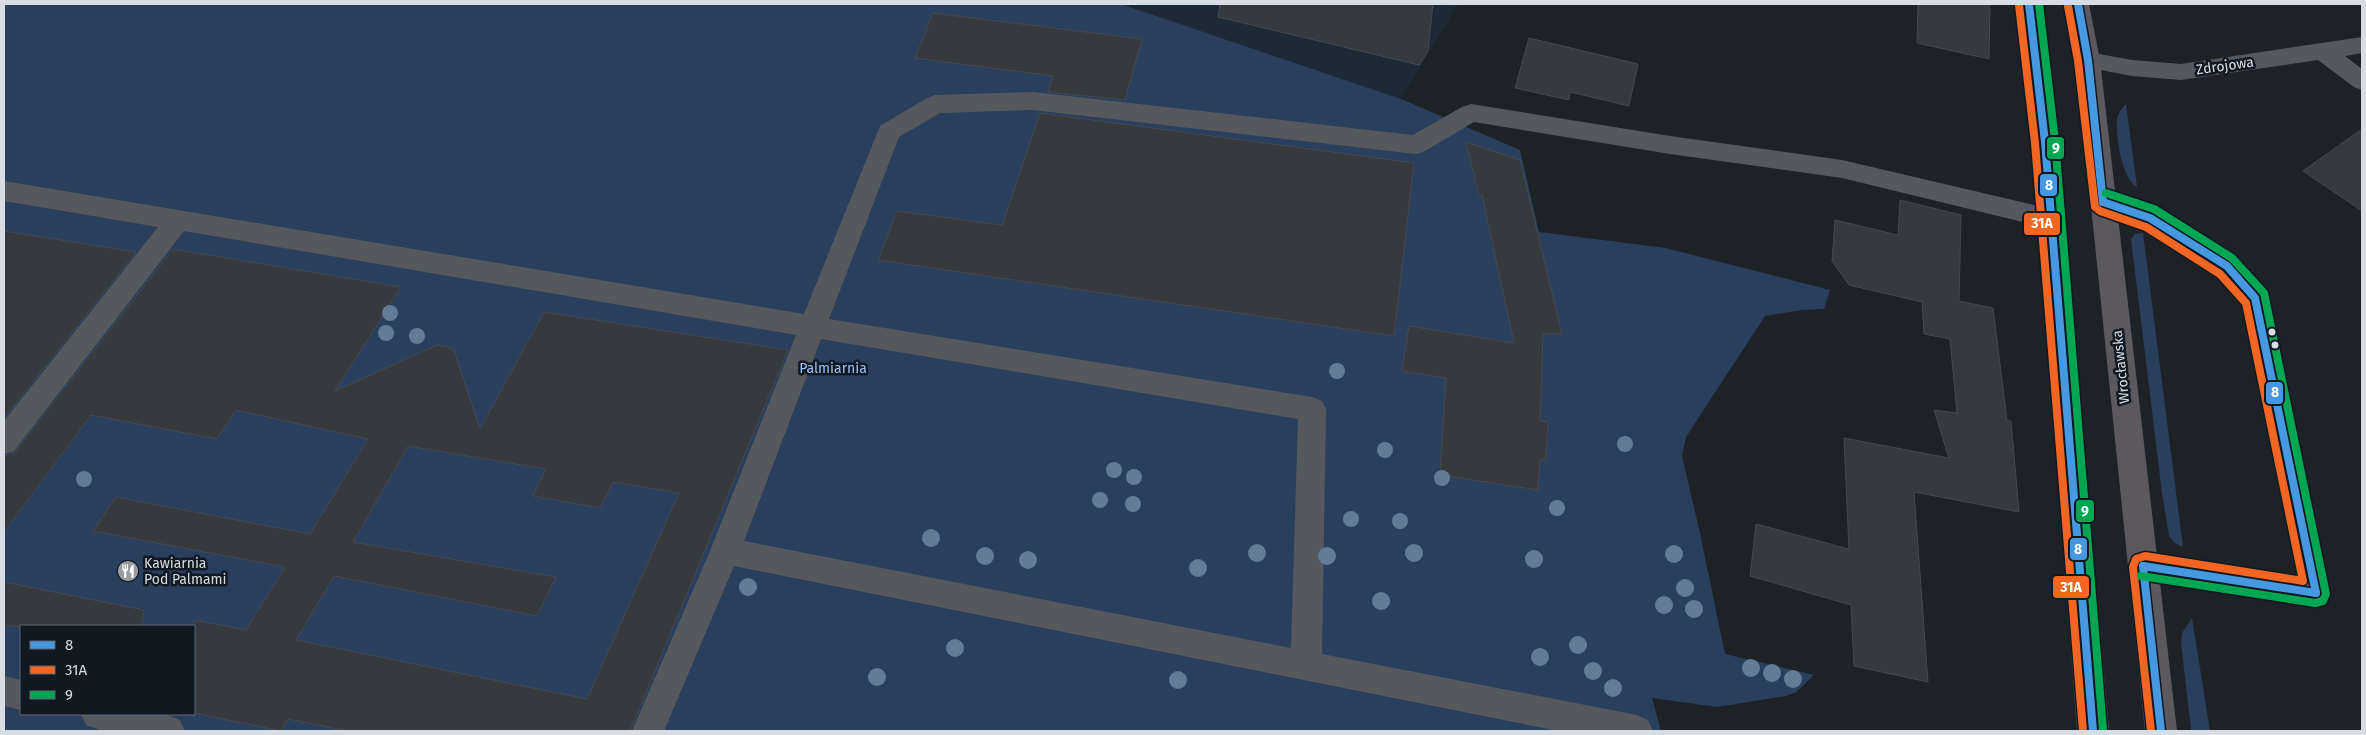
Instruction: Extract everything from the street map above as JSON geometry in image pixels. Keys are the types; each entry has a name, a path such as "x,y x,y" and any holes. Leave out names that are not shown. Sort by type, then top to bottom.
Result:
{"main road":[{"path":"2029,4 2051,218 2093,731"},
{"name":"Wrocławska","path":"2078,4 2088,60 2161,731"}],"street":[{"name":"Zdrojowa","path":"2088,60 2132,68 2180,72 2362,45"},
{"path":"2324,52 2362,81"},
{"path":"648,731 725,550 889,132 935,104 1033,101 1416,145 1471,113 1670,145 1842,169 2051,218"},
{"path":"4,191 1312,409 1306,665"},
{"path":"2103,202 2150,218 2227,266 2255,298 2316,593 2143,566"},
{"path":"4,442 178,220"},
{"path":"725,550 1637,731"},
{"path":"4,691 20,695"},
{"path":"102,715 169,731"}],"shaded area":[{"path":"1121,4 1458,4 1401,99"}],"green space":[{"name":"Palmiarnia","path":"4,4 1121,4 1401,99 1520,150 1539,232 1666,248 1830,290 1824,309 1802,310 1765,316 1686,437 1682,456 1725,654 1814,675 1796,692 1786,696 1717,707 1652,698 1661,731 4,731"},
{"path":"2126,104 2137,187 2127,176 2121,157 2118,137 2117,119"},
{"path":"2143,233 2183,547 2175,543 2169,536 2162,493 2131,239 2135,234"},
{"path":"2192,618 2210,731 2191,731 2181,643 2182,633"}],"building":[{"path":"1220,4 1433,4 1428,51 1419,65 1218,17"},
{"path":"1918,4 1990,4 1989,59 1917,43"},
{"path":"933,13 1142,39 1125,100 1048,92 1053,76 915,58"},
{"path":"1529,38 1638,64 1629,106 1570,92 1569,100 1515,88"},
{"path":"1040,113 1414,163 1394,336 878,260 897,211 1002,225"},
{"path":"2362,129 2362,211 2303,171"},
{"path":"1466,142 1520,160 1562,334 1543,334 1540,421 1548,422 1546,460 1540,459 1538,490 1440,475 1446,378 1402,371 1409,326 1514,343 1482,195 1479,195"},
{"path":"1900,200 1961,215 1959,301 1993,308 2007,420 2011,421 2019,512 1914,492 1928,682 1854,666 1851,605 1750,576 1756,524 1849,549 1844,438 1949,458 1934,410 1957,413 1950,339 1924,334 1922,302 1849,285 1832,261 1835,220 1898,235"},
{"path":"4,231 136,252 4,418"},
{"name":"Palmiarnia","path":"173,249 401,287 335,391 437,345 453,348 480,429 544,312 788,350 630,731 348,731 288,719 281,731 195,713 194,620 246,630 285,567 93,531 116,497 310,534 368,439 236,410 217,439 91,415 4,532 4,456 15,452","holes":["408,446 546,469 533,496 600,508 613,482 679,493 587,699 296,640 334,576 537,616 556,577 353,542"]},
{"path":"4,582 144,610 142,625 4,626"}],"transit line":[{"name":"8","path":"2029,4 2045,142 2093,731"},
{"name":"9","path":"2039,4 2055,141 2103,730"},
{"name":"8","path":"2078,4 2088,60 2103,202"},
{"name":"31A","path":"2019,5 2035,143 2083,731"},
{"name":"31A","path":"2068,6 2078,61 2095,207 2100,211 2146,227 2220,274 2246,303 2303,581 2145,556 2136,559 2133,567 2151,731"},
{"name":"9","path":"2106,193 2154,209 2232,258 2264,293 2326,594 2323,601 2315,603 2141,576"},
{"name":"8","path":"2103,202 2150,218 2227,266 2255,298 2316,593"},
{"name":"8","path":"2143,566 2316,593"},
{"name":"8","path":"2143,566 2161,731"}],"place":[{"name":"Kawiarnia Pod Palmami","path":"128,571"}]}
